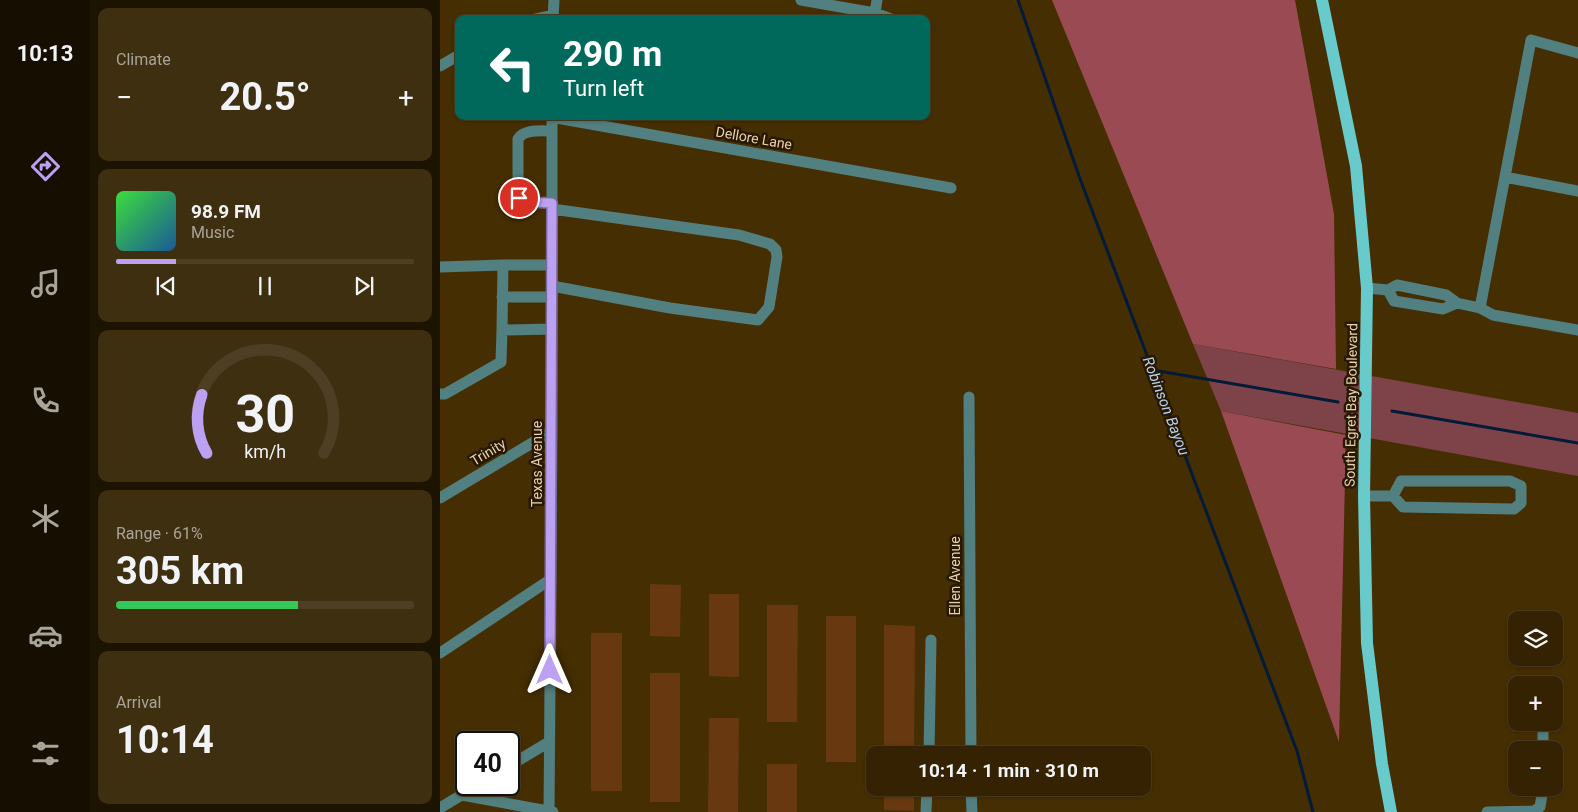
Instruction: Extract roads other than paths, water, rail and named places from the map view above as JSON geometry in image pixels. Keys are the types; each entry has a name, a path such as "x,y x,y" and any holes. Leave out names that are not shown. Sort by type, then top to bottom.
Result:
{"main road":[{"name":"South Egret Bay Boulevard","path":"1322,0 1356,166 1367,288 1364,496 1367,643 1382,764 1391,812"}],"street":[{"path":"553,15 554,0"},
{"path":"801,0 880,15"},
{"path":"875,13 877,0"},
{"path":"1480,308 1531,40 1578,53"},
{"path":"440,66 455,57"},
{"name":"Texas Avenue","path":"550,812 552,120"},
{"name":"Dellore Lane","path":"569,120 951,188"},
{"path":"502,296 552,292 758,320 769,307 777,257 776,250 770,244 739,236 522,202 518,193 518,139 521,134 526,132 552,131"},
{"path":"1505,177 1578,191"},
{"path":"440,394 445,394 501,362 502,264"},
{"path":"440,267 502,264 552,265"},
{"path":"1367,288 1388,290 1397,286 1446,295 1457,303 1480,308 1493,315 1578,330"},
{"path":"502,330 552,329"},
{"name":"Ellen Avenue","path":"969,397 971,746"},
{"name":"Trinity","path":"440,498 552,431"},
{"path":"1401,481 1510,481 1521,486 1521,503 1514,509 1403,508 1393,496 1401,481"},
{"path":"1364,496 1393,496"},
{"path":"440,653 551,579"},
{"path":"929,746 931,640"},
{"path":"520,760 550,742"},
{"path":"445,808 461,796"},
{"path":"467,796 550,812"},
{"path":"926,812 927,796"},
{"path":"971,796 972,812"},
{"path":"1487,812 1534,811 1540,807 1542,796"}],"waterway":[{"name":"Robinson Bayou","path":"1018,0 1079,176 1297,751 1313,812"},
{"path":"1153,370 1338,402"},
{"path":"1392,411 1578,443"}]}
